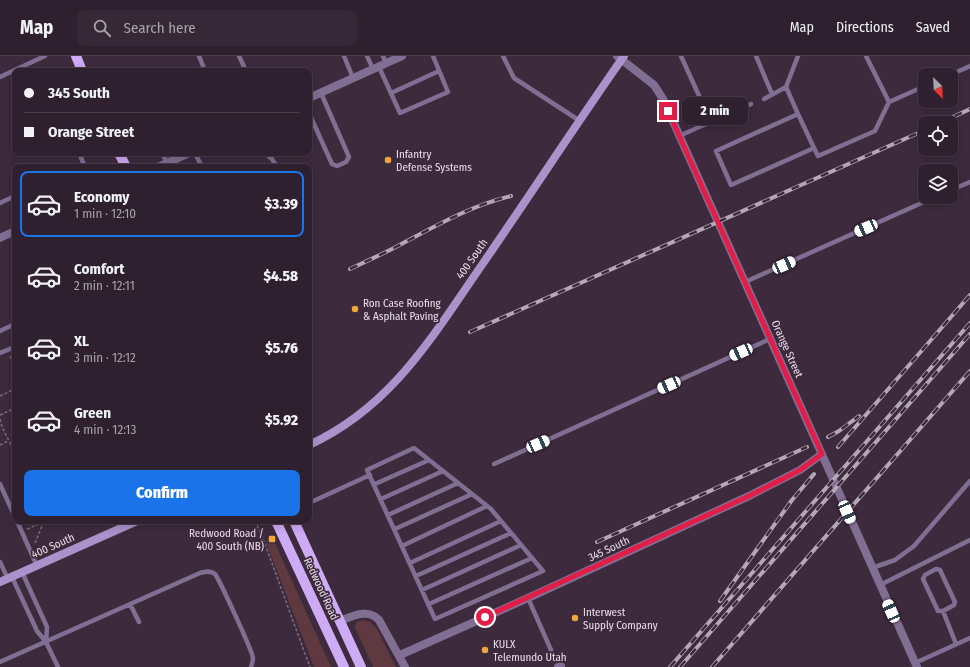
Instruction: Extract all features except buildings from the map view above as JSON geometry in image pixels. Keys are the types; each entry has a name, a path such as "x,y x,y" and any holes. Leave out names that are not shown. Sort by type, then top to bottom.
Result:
{"main road":[{"path":"76,56 81,68"},
{"name":"Redwood Road","path":"277,524 344,667"},
{"name":"Redwood Road","path":"295,524 361,667"}],"street":[{"path":"312,97 354,78 380,64 402,56"},
{"name":"400 South","path":"312,443 364,411 386,392 404,373 448,313 580,121 621,57"},
{"name":"Orange Street","path":"621,57 654,85 680,136 916,665"},
{"path":"167,163 182,156"},
{"path":"0,238 12,232"},
{"name":"345 South","path":"400,655 749,496 800,470 822,454"},
{"name":"400 South","path":"6,579 129,524"},
{"path":"340,622 365,613 376,616 400,655 405,667"}],"lane":[{"path":"19,68 45,56"},
{"path":"198,56 204,68"},
{"path":"239,56 245,68"},
{"path":"344,56 354,78"},
{"path":"367,56 380,64 400,113 448,92 433,56"},
{"path":"504,56 514,78 580,121"},
{"path":"681,56 711,122"},
{"path":"756,56 772,94"},
{"path":"764,99 786,87 798,56"},
{"path":"866,56 889,102"},
{"path":"958,71 970,66"},
{"path":"0,77 12,71"},
{"path":"391,93 439,71"},
{"path":"786,87 818,156 875,131 889,102 918,89"},
{"path":"312,120 332,164 337,166 346,162 349,157 321,93"},
{"path":"680,136 751,104"},
{"path":"798,114 716,151 731,185 814,148"},
{"path":"164,156 167,163"},
{"path":"268,156 275,164"},
{"path":"958,187 970,182"},
{"path":"0,203 12,197"},
{"path":"745,282 920,204"},
{"path":"0,331 12,325"},
{"path":"494,464 770,339"},
{"path":"0,353 12,348"},
{"path":"414,448 443,471 487,506 543,571 435,619 375,484 367,470 414,448"},
{"path":"375,484 429,460"},
{"path":"381,499 443,471"},
{"path":"312,502 370,475"},
{"path":"872,568 895,560 914,546 970,481"},
{"path":"388,515 458,483"},
{"path":"0,484 12,510"},
{"path":"395,529 472,494"},
{"path":"402,546 487,506"},
{"path":"410,563 501,521"},
{"path":"18,524 37,566"},
{"path":"416,576 511,533"},
{"path":"880,585 970,540"},
{"path":"422,590 521,545"},
{"path":"429,604 532,558"},
{"path":"0,562 6,579 37,631 46,642 58,667"},
{"path":"936,569 940,570 955,602 954,606 943,611 938,611 923,579 924,575 936,569"},
{"path":"22,572 47,627 46,642"},
{"path":"0,662 200,573 212,572 218,578 251,653 253,661 251,667"},
{"path":"528,598 551,650"},
{"path":"130,604 139,622"},
{"path":"943,611 956,644"},
{"path":"916,665 970,638"}],"path":[{"path":"9,354 12,360"},
{"path":"0,396 12,390"},
{"path":"0,415 12,409"},
{"path":"0,419 8,441 10,441 12,446"},
{"path":"0,445 8,441"},
{"path":"25,530 38,524"},
{"path":"31,552 43,524"},
{"path":"256,524 310,667"}],"shaded area":[{"path":"273,539 331,667 314,667 266,542"},
{"path":"363,620 370,622 377,629 396,667 373,667 355,628 356,622"}],"railway":[{"path":"955,116 970,109"},
{"path":"470,332 918,133"},
{"path":"350,269 437,225 495,200 511,196"},
{"path":"838,447 970,295"},
{"path":"670,667 970,323"},
{"path":"680,667 970,334"},
{"path":"712,667 970,371"},
{"path":"828,437 839,431 859,416"},
{"path":"597,542 807,447"},
{"path":"720,601 792,500 814,474"}],"place":[{"name":"Infantry Defense Systems","path":"388,160"},
{"name":"Ron Case Roofing & Asphalt Paving","path":"355,309"},
{"name":"Redwood Road / 400 South (NB)","path":"272,539"},
{"name":"Interwest Supply Company","path":"575,618"},
{"name":"KULX Telemundo Utah","path":"485,650"}],"route":[{"path":"485,617 749,496 790,476 822,454 668,111"}]}
